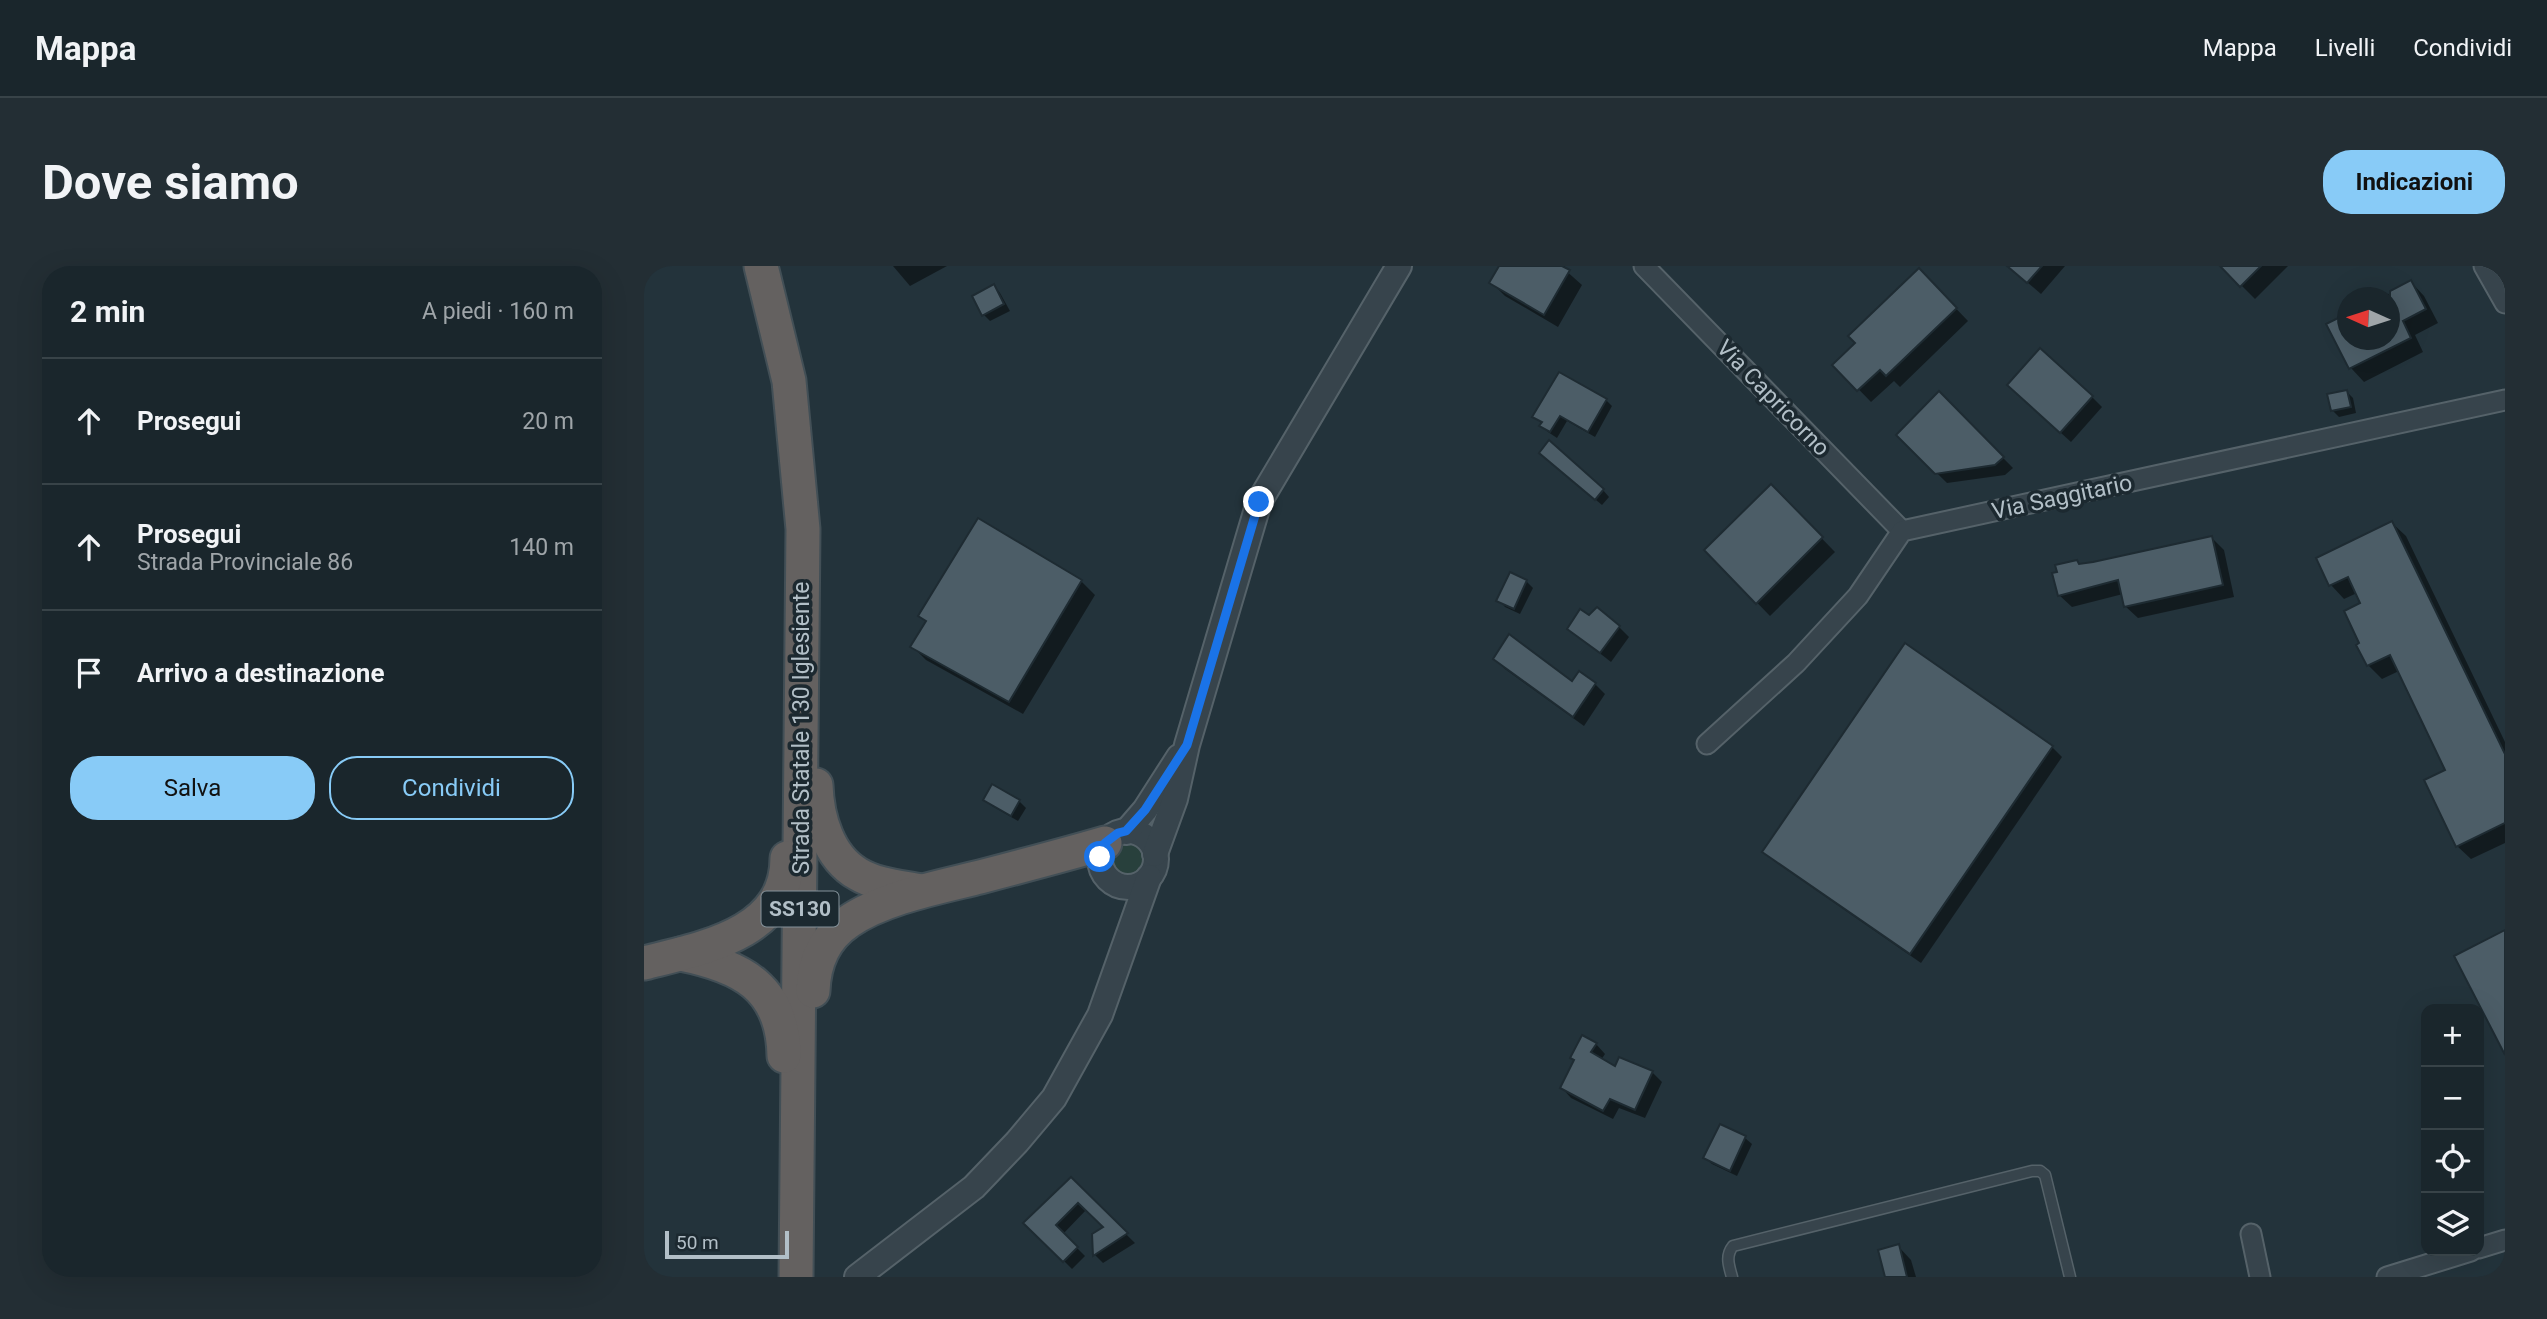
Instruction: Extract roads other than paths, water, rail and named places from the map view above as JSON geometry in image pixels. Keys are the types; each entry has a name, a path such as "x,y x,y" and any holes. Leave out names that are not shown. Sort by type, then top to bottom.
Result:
{"highway":[{"name":"Strada Statale 130 Iglesiente","path":"761,266 789,381 803,529 796,1277"},
{"path":"802,647 814,727 816,798 825,832 834,850 857,874 921,891"},
{"path":"644,963 681,954 751,926 770,910 784,885 788,864 788,723 802,647"},
{"path":"798,1171 810,1109 814,972 821,951 847,922 921,891 1046,861 1080,862 1112,857"},
{"path":"681,954 733,968 766,995 774,1008 784,1037 785,1110 798,1171"}],"street":[{"path":"857,1277 974,1187 1017,1142 1054,1098 1100,1015 1175,799 1187,745 1259,502 1399,266"},
{"name":"Via Capricorno","path":"1644,266 1902,531"},
{"path":"2484,266 2505,303"},
{"name":"Via Saggitario","path":"1902,531 2505,400"},
{"path":"1707,744 1796,663 1858,596 1902,531"},
{"path":"1125,947 1123,914 1112,857 1187,745"},
{"path":"1142,835 1152,846 1152,866 1133,887 1112,857 1142,835"},
{"path":"2251,1234 2260,1277"},
{"path":"2484,1246 2505,1240"},
{"path":"2387,1277 2456,1256"}],"lane":[{"path":"1732,1277 1727,1260 1728,1251 1733,1246 2032,1171 2040,1171 2045,1175 2070,1277"}]}
